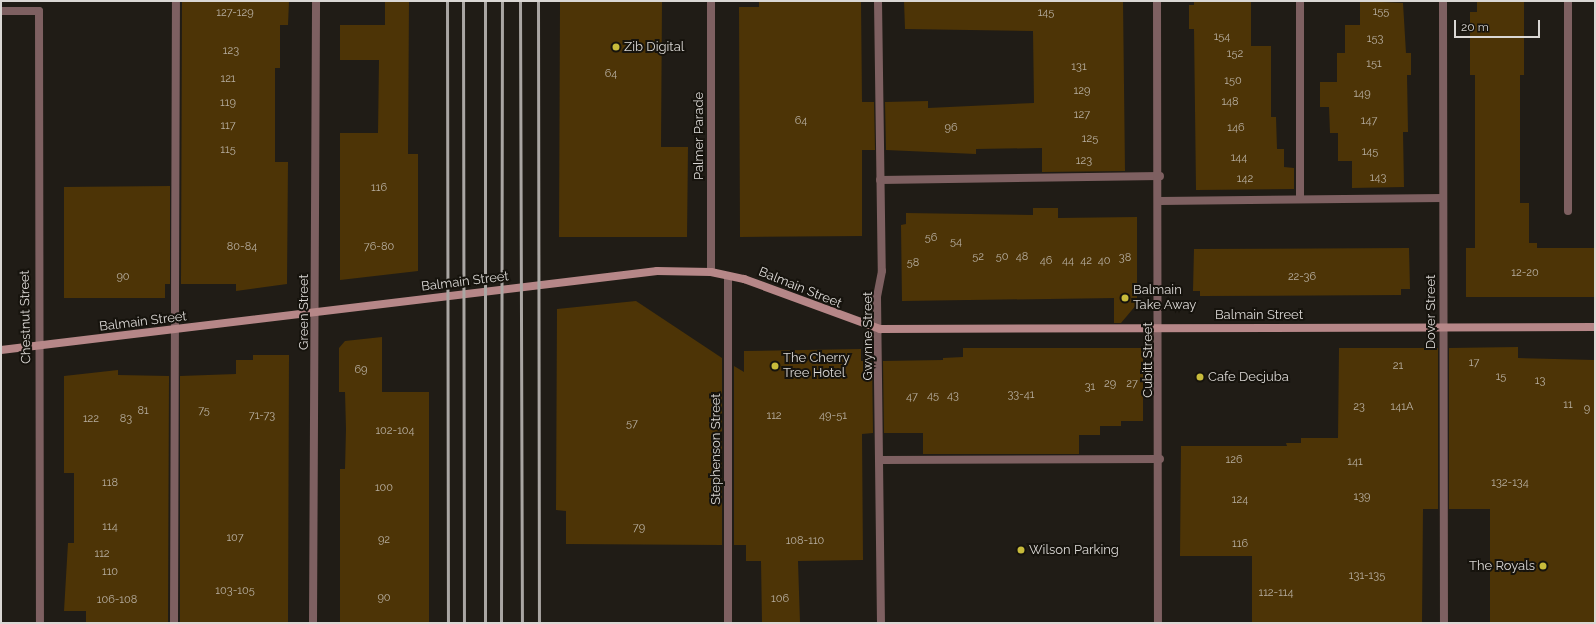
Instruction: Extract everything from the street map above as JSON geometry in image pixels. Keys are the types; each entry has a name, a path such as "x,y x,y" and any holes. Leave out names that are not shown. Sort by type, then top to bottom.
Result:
{"street":[{"path":"174,623 176,1"},
{"name":"Green Street","path":"313,623 316,312 316,1"},
{"name":"Palmer Parade","path":"711,1 711,272"},
{"name":"Gwynne Street","path":"878,1 881,623"},
{"name":"Cubitt Street","path":"1158,1 1160,176 1160,459 1158,623"},
{"path":"1300,1 1300,199"},
{"name":"Dover Street","path":"1443,1 1444,623"},
{"path":"1568,1 1568,211"},
{"name":"Chestnut Street","path":"1,11 39,11 37,347 40,623"},
{"path":"880,180 1160,176"},
{"path":"1160,201 1443,198"},
{"name":"Balmain Street","path":"1,350 37,347 657,271 711,272 728,276 789,293 848,320 880,329 1160,326 1595,327"},
{"name":"Stephenson Street","path":"728,276 728,623"},
{"path":"880,460 1160,459"}],"building":[{"path":"182,1 289,1 288,25 280,25 280,68 275,68 275,162 288,162 287,284 236,291 236,284 181,284"},
{"path":"385,1 409,1 408,154 418,154 418,271 340,280 340,133 378,133 379,60 340,60 340,25 385,25"},
{"path":"560,1 662,1 661,147 688,147 687,237 559,237"},
{"path":"759,1 861,1 862,102 874,102 875,150 862,150 862,236 740,237 739,7 759,7"},
{"path":"904,1 1123,1 1125,171 1042,172 1042,148 976,149 976,154 886,150 885,102 928,101 928,108 1034,103 1033,31 905,29"},
{"path":"1194,1 1251,1 1251,46 1271,46 1271,117 1276,117 1277,149 1284,149 1284,167 1294,168 1294,189 1196,190 1194,29 1189,29 1189,5 1194,5"},
{"path":"1360,1 1403,3 1406,53 1411,53 1411,75 1407,75 1408,132 1403,132 1404,187 1352,188 1352,161 1338,161 1338,133 1330,133 1329,107 1320,107 1320,82 1337,82 1337,53 1345,53 1345,25 1360,25"},
{"path":"1477,1 1524,1 1524,75 1520,75 1520,203 1529,203 1529,243 1537,243 1537,248 1595,248 1595,297 1466,297 1466,248 1475,248 1475,75 1470,75 1470,12 1477,12"},
{"path":"170,186 170,284 165,284 165,298 64,298 64,187"},
{"path":"1033,208 1058,208 1058,218 1137,217 1137,304 1121,323 1114,323 1114,298 902,301 901,225 906,224 906,213 1033,215"},
{"path":"1409,248 1410,289 1401,289 1401,295 1200,296 1200,291 1193,291 1194,249"},
{"path":"636,301 722,358 722,545 566,544 566,511 556,510 557,309"},
{"path":"382,337 382,392 429,392 429,623 340,623 340,469 345,469 346,429 345,392 339,392 339,348 345,341"},
{"path":"1518,347 1518,358 1595,360 1595,623 1490,623 1490,509 1449,509 1449,348"},
{"path":"963,348 1143,348 1143,421 1121,421 1121,426 1100,426 1100,435 1079,435 1079,454 923,454 923,433 884,433 883,361 943,360 943,358 963,357"},
{"path":"1339,348 1438,348 1438,509 1423,509 1422,623 1252,623 1252,556 1180,556 1181,446 1287,446 1286,443 1301,443 1301,438 1338,438"},
{"path":"861,349 861,361 872,361 873,433 862,434 863,560 798,561 800,623 762,623 761,561 746,561 746,545 734,545 734,366 744,372 744,351"},
{"path":"253,355 289,355 288,623 180,623 180,376 236,374 236,360 253,360"},
{"path":"118,370 118,375 169,376 168,623 86,623 86,611 64,611 68,543 74,543 74,473 64,473 64,376"}],"railway":[{"path":"447,1 448,623"},
{"path":"463,1 464,623"},
{"path":"485,1 485,623"},
{"path":"501,623 502,1"},
{"path":"520,1 522,623"},
{"path":"538,1 539,623"}],"place":[{"name":"Zib Digital","path":"616,47"},
{"name":"Balmain Take Away","path":"1125,298"},
{"name":"The Cherry Tree Hotel","path":"775,366"},
{"name":"Cafe Decjuba","path":"1200,377"},
{"name":"Wilson Parking","path":"1021,550"},
{"name":"The Royals","path":"1543,566"}]}
